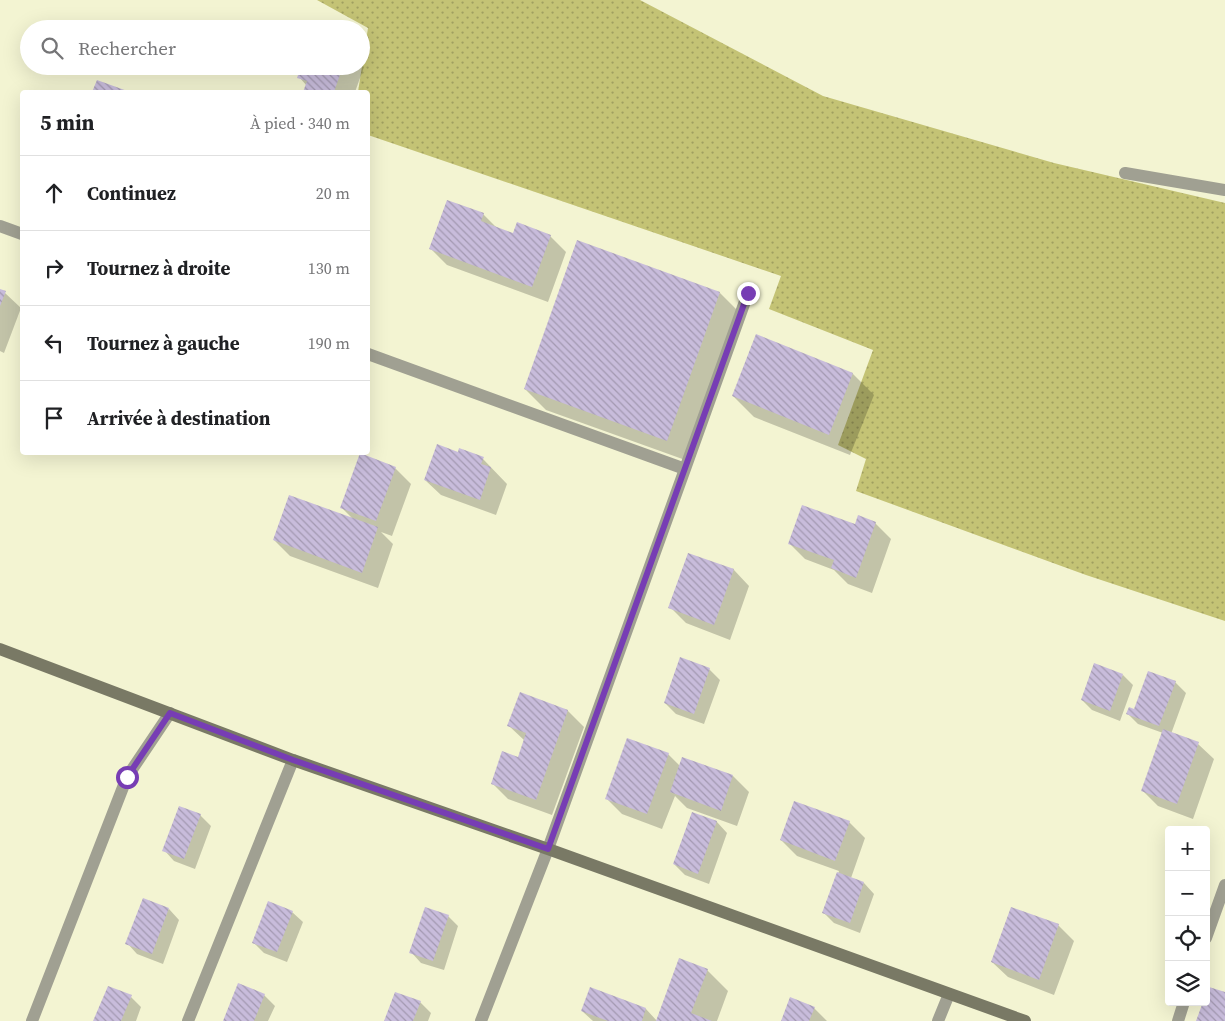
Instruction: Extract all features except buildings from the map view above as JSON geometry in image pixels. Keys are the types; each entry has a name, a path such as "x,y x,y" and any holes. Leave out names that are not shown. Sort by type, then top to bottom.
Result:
{"street":[{"path":"1125,172 1225,190"},
{"path":"0,226 20,233"},
{"path":"482,1021 548,849 748,293"},
{"path":"370,355 685,469"},
{"path":"0,649 293,760 548,849 1026,1021"},
{"path":"32,1021 127,777 170,713"},
{"path":"188,1021 293,760"},
{"path":"1210,927 1225,885"},
{"path":"938,1021 948,994"},
{"path":"1178,1021 1183,1006"}],"shaded area":[{"path":"317,0 640,0 823,96 1054,163 1225,203 1225,621 1086,575 856,491 866,459 838,445 873,350 769,309 781,276 370,136 370,90 358,90 361,75 370,75 370,20 353,20"}],"route":[{"path":"127,777 170,713 293,760 548,849 748,293"}]}
